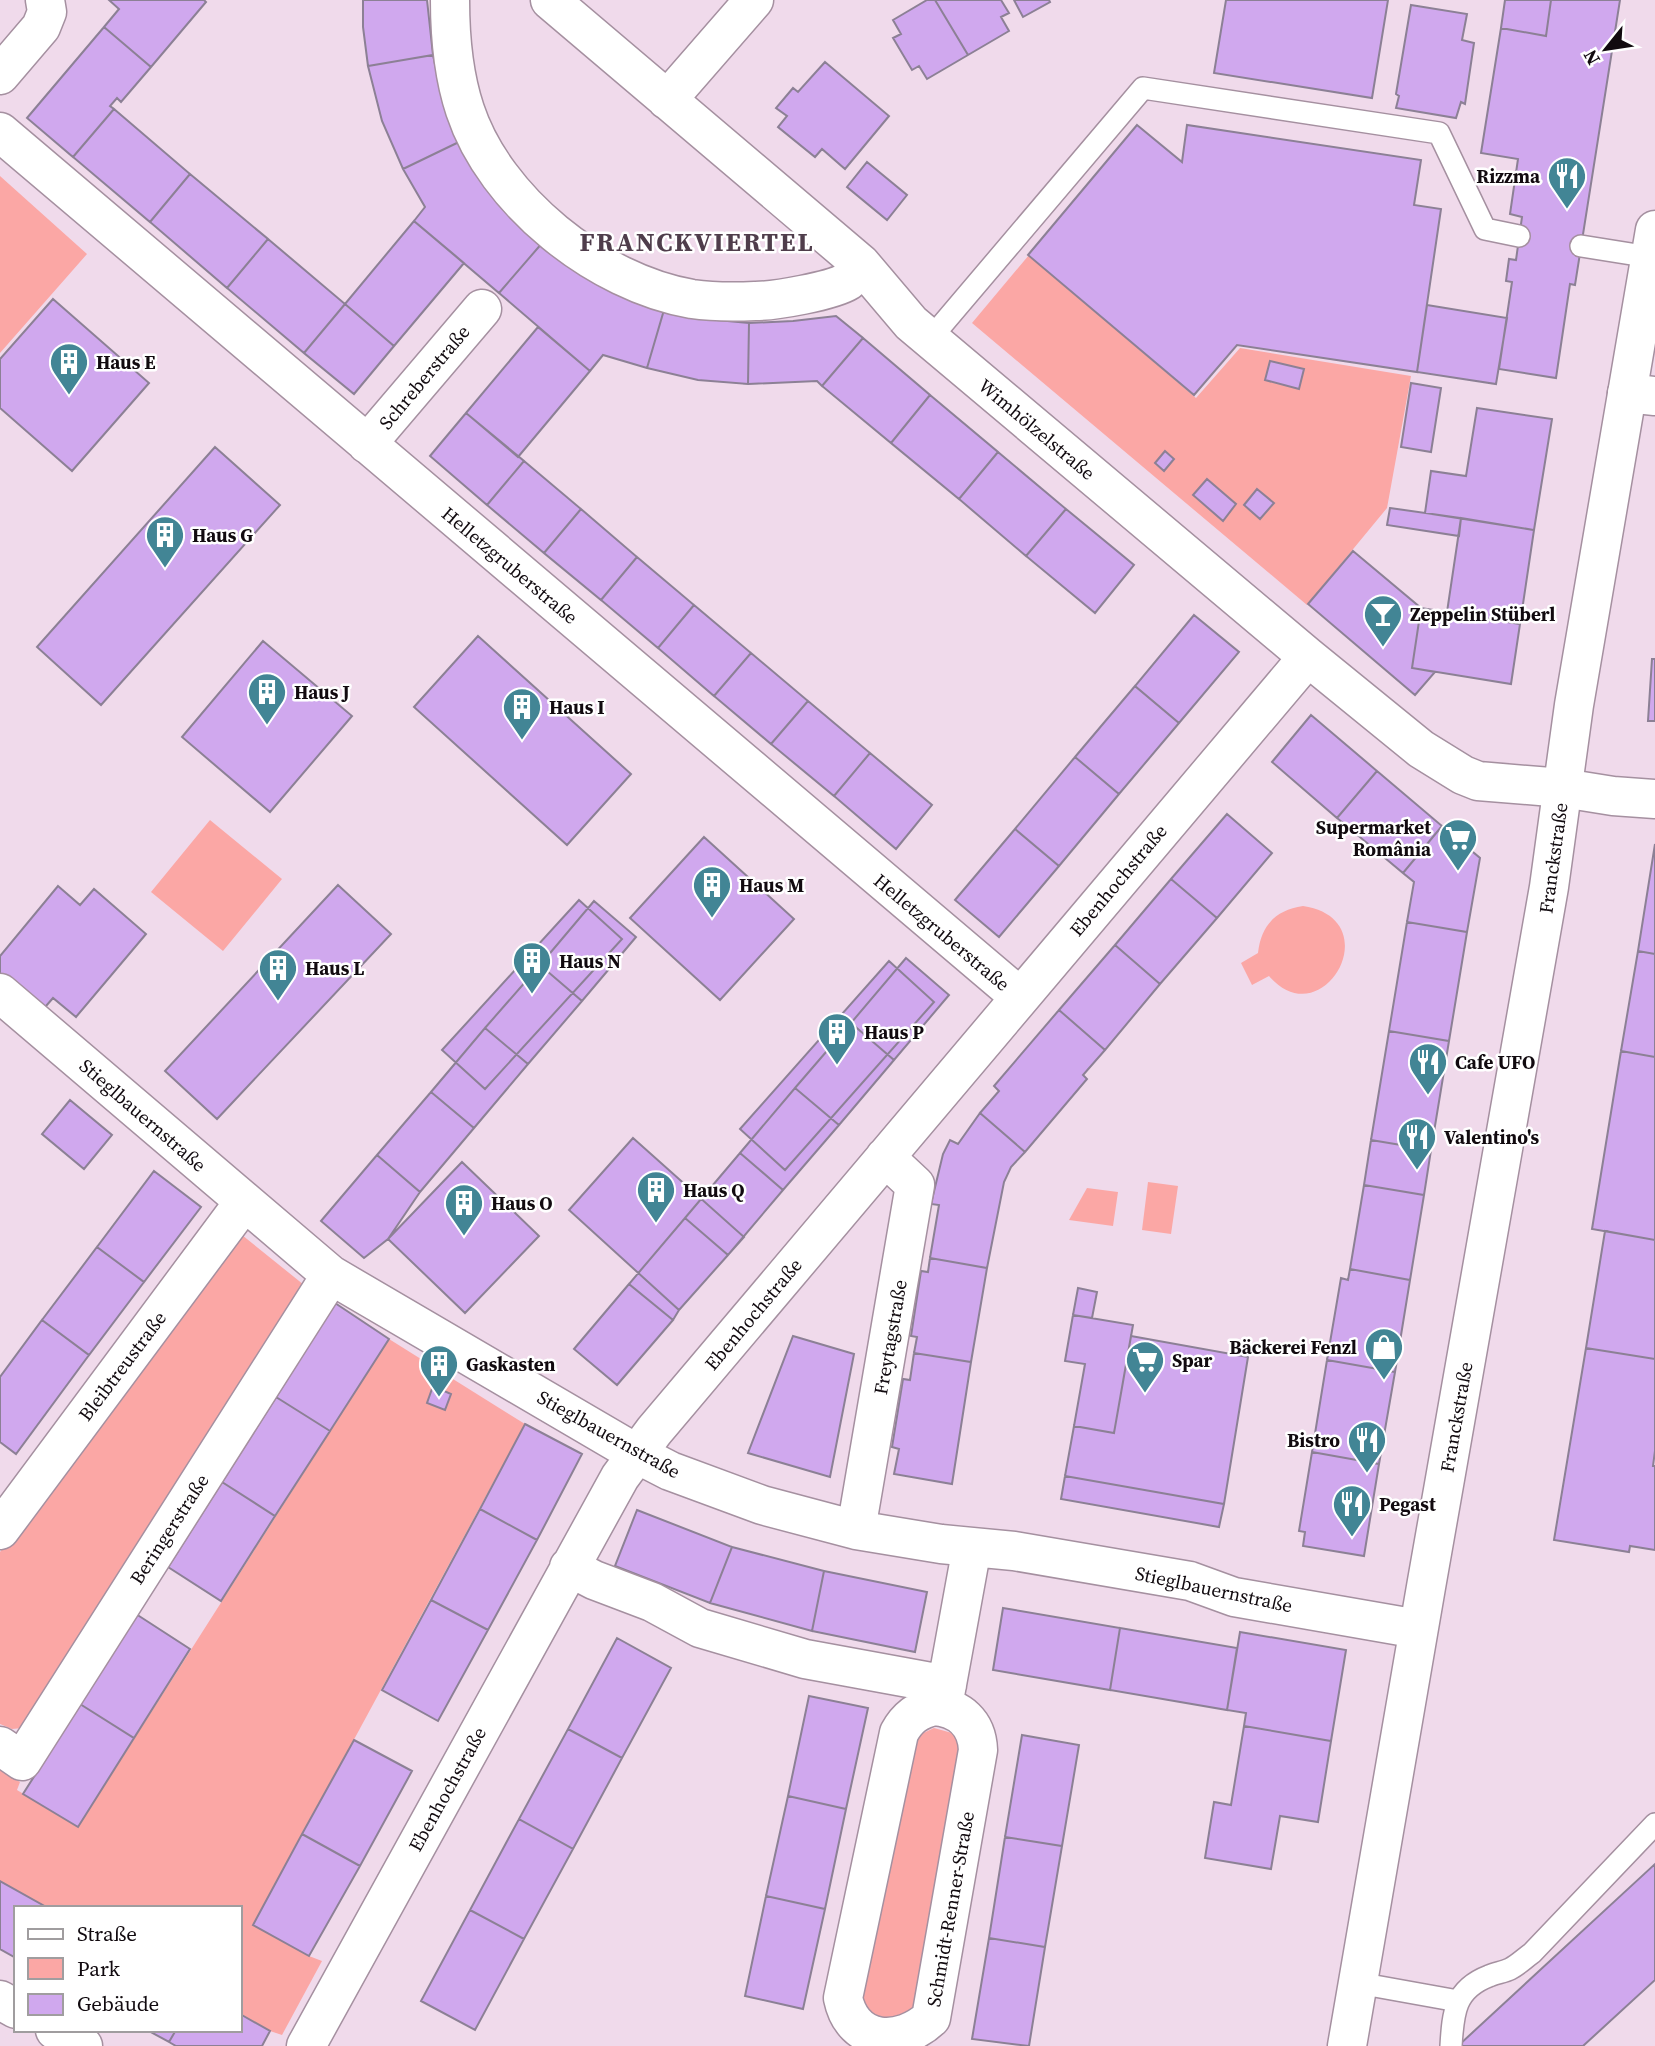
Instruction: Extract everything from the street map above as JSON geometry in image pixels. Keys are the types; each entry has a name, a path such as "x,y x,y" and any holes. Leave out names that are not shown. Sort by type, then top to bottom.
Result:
{"street":[{"path":"0,75 41,27 47,12 45,0"},
{"path":"450,0 450,37 455,75 465,111 480,145 501,177 526,206 584,254 617,274 654,288 691,298 729,302 768,301 810,293 848,281 861,264"},
{"name":"Wimhölzelstraße","path":"550,0 861,264 911,323 1421,749 1463,775 1478,781 1563,788"},
{"path":"667,100 754,0"},
{"name":"Helletzgruberstraße","path":"0,132 1020,997"},
{"name":"Franckstraße","path":"1347,2046 1549,887 1574,705 1641,395 1653,243"},
{"name":"Schreberstraße","path":"367,444 482,309"},
{"name":"Ebenhochstraße","path":"306,2046 615,1484 637,1454 885,1157 1308,657"},
{"name":"Franckstraße","path":"1563,788 1655,799"},
{"name":"Stieglbauernstraße","path":"0,993 331,1275 670,1471 762,1504 856,1530 1014,1551 1190,1581 1234,1597 1418,1629"},
{"name":"Freytagstraße","path":"856,1530 915,1185 885,1157"},
{"name":"Bleibtreustraße","path":"0,1531 244,1202"},
{"name":"Beringerstraße","path":"0,1746 22,1761 331,1275"},
{"path":"569,1567 594,1580 652,1602 700,1628 945,1696 972,1547"},
{"name":"Schmidt-Renner-Straße","path":"945,1696 972,1725 978,1750 931,2018 922,2030 909,2039 895,2043 879,2042 865,2037 853,2027 843,1998 899,1733 905,1722 915,1713 945,1696"},
{"path":"58,2032 83,2046"}],"lane":[{"path":"930,339 1143,88 1439,133 1485,229 1519,236"},
{"path":"1581,246 1653,243"},
{"path":"1451,2046 1452,2020 1465,1990 1488,1976 1509,1970 1532,1953 1655,1824"},
{"path":"1358,1983 1458,2001"}],"green space":[{"path":"0,176 87,254 0,353"},
{"path":"1029,255 1196,398 1240,348 1411,376 1387,508 1307,605 972,323"},
{"path":"210,820 282,879 223,951 151,892"},
{"path":"1303,906 1329,915 1342,931 1345,950 1339,969 1326,985 1309,993 1290,991 1269,976 1252,985 1241,963 1258,953 1262,935 1271,921 1285,911"},
{"path":"1148,1182 1178,1186 1171,1234 1142,1230"},
{"path":"1087,1188 1118,1192 1113,1226 1069,1220"},
{"path":"237,1231 309,1289 23,1728 12,1729 0,1724 0,1552 130,1381"},
{"path":"389,1339 525,1424 254,1924 322,1961 282,2035 242,2015 242,1906 44,1906 0,1881 0,1770 20,1782 17,1790 78,1827"},
{"path":"934,1728 952,1733 963,1748 921,2003 909,2021 869,2019 859,1990 917,1736"}],"building":[{"path":"109,0 206,2 151,67 104,27 119,9"},
{"path":"363,0 427,0 433,55 368,66"},
{"path":"927,0 935,0 968,55 927,79 919,66 912,70 893,38 901,34 893,20"},
{"path":"935,0 1001,0 1009,13 1001,17 1009,31 968,55"},
{"path":"1014,0 1049,0 1050,2 1023,17"},
{"path":"1226,0 1388,0 1372,98 1214,73"},
{"path":"1505,0 1551,0 1546,36 1501,28"},
{"path":"1551,0 1620,0 1575,285 1570,284 1556,378 1499,369 1512,282 1506,281 1509,259 1516,260 1522,217 1510,214 1518,159 1481,153 1501,28 1546,36"},
{"path":"1411,5 1467,14 1462,40 1474,43 1465,104 1461,102 1456,118 1396,108"},
{"path":"104,27 151,67 121,102 117,98 110,106 114,109 73,157 27,118"},
{"path":"433,55 442,96 461,141 403,169 382,121 368,66"},
{"path":"825,62 889,116 845,169 822,149 815,157 778,127 787,116 776,108 793,88 798,92"},
{"path":"114,109 190,174 150,222 73,157"},
{"path":"1137,125 1182,162 1187,125 1421,160 1414,205 1441,209 1417,372 1237,345 1194,395 1028,255"},
{"path":"461,141 543,242 499,293 414,221 425,207 403,169"},
{"path":"867,162 907,195 887,220 847,187"},
{"path":"190,174 268,239 227,288 150,222"},
{"path":"414,221 464,263 394,346 345,304"},
{"path":"268,239 345,304 304,353 227,288"},
{"path":"543,242 664,310 647,368 603,355 590,371 499,293"},
{"name":"Haus E","path":"53,299 149,383 72,471 0,408 0,359"},
{"path":"345,304 394,346 354,394 304,353"},
{"path":"1427,305 1507,318 1496,384 1417,372"},
{"path":"664,310 706,319 749,323 748,384 698,380 647,368"},
{"path":"836,316 863,338 822,386 817,381 748,384 749,323"},
{"path":"538,327 590,371 518,457 466,413"},
{"path":"863,338 930,395 891,443 822,386"},
{"path":"1270,361 1304,369 1299,389 1265,380"},
{"path":"1411,383 1441,388 1431,452 1401,447"},
{"path":"930,395 998,452 959,499 891,443"},
{"path":"1477,408 1552,419 1534,530 1425,513 1431,471 1466,476"},
{"path":"466,413 524,461 487,505 430,456"},
{"name":"Haus G","path":"215,447 280,505 101,705 37,647"},
{"path":"1165,451 1174,459 1164,471 1155,463"},
{"path":"998,452 1066,509 1026,556 959,499"},
{"path":"524,461 581,509 544,553 487,505"},
{"path":"1207,479 1236,504 1223,521 1193,495"},
{"path":"1257,489 1274,503 1260,519 1244,505"},
{"path":"1390,508 1461,518 1459,536 1387,525"},
{"path":"581,509 637,557 601,600 544,553"},
{"path":"1066,509 1134,565 1095,613 1026,556"},
{"path":"1461,518 1534,530 1520,624 1447,612"},
{"path":"1353,551 1421,608 1412,668 1435,672 1415,695 1308,604"},
{"path":"637,557 694,605 658,648 601,600"},
{"path":"694,605 751,653 714,696 658,648"},
{"path":"1421,608 1520,624 1511,684 1412,668"},
{"path":"1194,615 1239,652 1179,723 1135,686"},
{"name":"Haus I","path":"478,636 631,774 567,845 414,707"},
{"name":"Haus J","path":"263,641 352,716 270,812 182,737"},
{"path":"751,653 808,701 771,744 714,696"},
{"path":"1652,659 1655,659 1655,721 1648,721"},
{"path":"1135,686 1179,723 1119,794 1075,757"},
{"path":"808,701 870,753 834,796 771,744"},
{"path":"1311,715 1377,771 1337,818 1272,762"},
{"path":"870,753 932,805 896,849 834,796"},
{"path":"1075,757 1119,794 1059,866 1015,829"},
{"path":"1377,771 1442,826 1403,873 1337,818"},
{"path":"1227,814 1272,853 1217,918 1171,879"},
{"path":"1442,826 1480,858 1467,932 1407,922 1414,882 1403,873"},
{"path":"1015,829 1059,866 999,937 955,900"},
{"name":"Haus M","path":"704,837 794,919 720,1000 630,918"},
{"path":"1655,844 1655,954 1638,951"},
{"path":"1171,879 1217,918 1160,984 1115,945"},
{"name":"Haus L","path":"338,885 391,934 217,1119 165,1071"},
{"path":"58,886 80,905 94,889 146,934 76,1017 53,998 39,1014 0,981 0,956"},
{"name":"Haus N","path":"579,900 622,939 485,1089 442,1050"},
{"path":"594,901 636,937 582,1001 540,965"},
{"path":"1407,922 1467,932 1449,1041 1389,1031"},
{"path":"1115,945 1160,984 1105,1050 1059,1010"},
{"path":"1638,951 1655,954 1655,1057 1621,1051"},
{"path":"906,958 949,995 894,1060 851,1023"},
{"name":"Haus P","path":"889,961 934,1002 785,1170 740,1129"},
{"path":"540,965 582,1001 528,1064 485,1028"},
{"path":"1059,1010 1105,1050 1083,1075 1087,1079 1025,1152 980,1113 999,1091 994,1086"},
{"path":"851,1023 894,1060 839,1125 795,1088"},
{"path":"485,1028 528,1064 474,1128 431,1092"},
{"path":"1389,1031 1449,1041 1431,1150 1371,1140"},
{"path":"1621,1051 1655,1057 1655,1240 1592,1229"},
{"path":"795,1088 839,1125 783,1190 740,1153"},
{"path":"431,1092 474,1128 420,1192 377,1155"},
{"path":"70,1100 112,1135 84,1169 42,1134"},
{"path":"980,1113 1025,1152 1011,1167 1004,1182 987,1268 930,1258 939,1205 931,1204 943,1154 950,1140 958,1144"},
{"name":"Haus Q","path":"633,1138 744,1237 679,1310 569,1210"},
{"path":"1371,1140 1431,1150 1424,1195 1364,1185"},
{"path":"740,1153 783,1190 728,1255 685,1218"},
{"path":"377,1155 420,1192 388,1239 364,1258 321,1221"},
{"name":"Haus O","path":"462,1162 539,1236 465,1313 388,1239"},
{"path":"154,1171 201,1207 144,1282 97,1247"},
{"path":"1364,1185 1424,1195 1410,1280 1350,1269"},
{"path":"685,1218 728,1255 673,1320 629,1284"},
{"path":"1605,1231 1655,1240 1655,1359 1586,1348"},
{"path":"97,1247 144,1282 89,1355 42,1320"},
{"path":"930,1258 987,1268 971,1362 914,1353 917,1337 911,1336 921,1271 928,1272"},
{"path":"1350,1269 1410,1280 1395,1372 1327,1360 1341,1278 1348,1280"},
{"path":"629,1284 673,1320 617,1385 574,1349"},
{"path":"1078,1288 1097,1292 1092,1318 1073,1315"},
{"path":"335,1303 389,1339 330,1431 276,1397"},
{"path":"1073,1315 1133,1325 1114,1433 1074,1426 1085,1364 1065,1361"},
{"path":"42,1320 89,1355 16,1454 0,1442 0,1377"},
{"path":"793,1336 854,1354 830,1477 748,1453"},
{"path":"1131,1336 1248,1357 1224,1504 1065,1476 1074,1426 1114,1433"},
{"path":"1586,1348 1655,1359 1655,1550 1630,1546 1629,1552 1554,1540"},
{"path":"914,1353 971,1362 952,1484 894,1474 899,1449 892,1447 903,1379 910,1380"},
{"path":"1327,1360 1395,1372 1379,1464 1312,1452"},
{"name":"Gaskasten","path":"433,1386 451,1394 445,1410 427,1403"},
{"path":"276,1397 330,1431 275,1516 222,1482"},
{"path":"525,1424 582,1454 537,1540 480,1509"},
{"path":"1312,1452 1379,1464 1364,1556 1303,1546 1305,1532 1299,1531"},
{"path":"1065,1476 1224,1504 1219,1527 1061,1499"},
{"path":"222,1482 275,1516 221,1601 168,1567"},
{"path":"480,1509 537,1540 488,1630 431,1600"},
{"path":"637,1510 732,1547 710,1603 615,1566"},
{"path":"732,1547 824,1571 812,1631 710,1603"},
{"path":"824,1571 927,1592 915,1652 812,1631"},
{"path":"431,1600 488,1630 438,1721 382,1690"},
{"path":"1003,1608 1120,1628 1110,1690 993,1670"},
{"path":"136,1614 190,1649 134,1738 80,1704"},
{"path":"1120,1628 1237,1648 1227,1710 1110,1690"},
{"path":"1240,1632 1346,1650 1331,1741 1244,1726 1246,1713 1227,1710"},
{"path":"617,1638 671,1668 622,1758 568,1729"},
{"path":"809,1696 868,1708 846,1809 788,1796"},
{"path":"80,1704 134,1738 78,1827 23,1794"},
{"path":"1244,1726 1331,1741 1318,1822 1280,1816 1271,1869 1205,1858 1214,1802 1231,1805"},
{"path":"568,1729 622,1758 573,1849 519,1819"},
{"path":"1022,1735 1079,1745 1062,1846 1005,1837"},
{"path":"354,1740 412,1771 360,1866 302,1834"},
{"path":"788,1796 846,1809 825,1909 766,1896"},
{"path":"519,1819 573,1849 524,1939 470,1910"},
{"path":"302,1834 360,1866 309,1956 253,1925"},
{"path":"1005,1837 1062,1846 1045,1947 989,1938"},
{"path":"1655,1864 1655,1980 1583,2046 1459,2045"},
{"path":"0,1881 44,1906 14,1906 14,1957 0,1949"},
{"path":"766,1896 825,1909 803,2009 745,1996"},
{"path":"470,1910 524,1939 475,2030 421,2001"},
{"path":"989,1938 1045,1947 1029,2046 972,2039"},
{"path":"242,2015 270,2031 262,2046 176,2046 169,2042 175,2032 242,2032"},
{"path":"151,2032 175,2032 169,2042"}],"place":[{"name":"Rizzma","path":"1567,210"},
{"name":"Haus E","path":"69,396"},
{"name":"Haus G","path":"165,569"},
{"name":"Zeppelin Stüberl","path":"1383,648"},
{"name":"Haus J","path":"267,726"},
{"name":"Haus I","path":"522,741"},
{"name":"Supermarket România","path":"1458,872"},
{"name":"Haus M","path":"712,919"},
{"name":"Haus N","path":"532,995"},
{"name":"Haus L","path":"278,1002"},
{"name":"Haus P","path":"837,1066"},
{"name":"Cafe UFO","path":"1428,1096"},
{"name":"Valentino's","path":"1417,1171"},
{"name":"Haus Q","path":"656,1224"},
{"name":"Haus O","path":"464,1237"},
{"name":"Bäckerei Fenzl","path":"1384,1381"},
{"name":"Spar","path":"1145,1394"},
{"name":"Gaskasten","path":"439,1398"},
{"name":"Bistro","path":"1367,1474"},
{"name":"Pegast","path":"1352,1538"}],"district":[{"name":"FRANCKVIERTEL","path":"697,242"}]}
